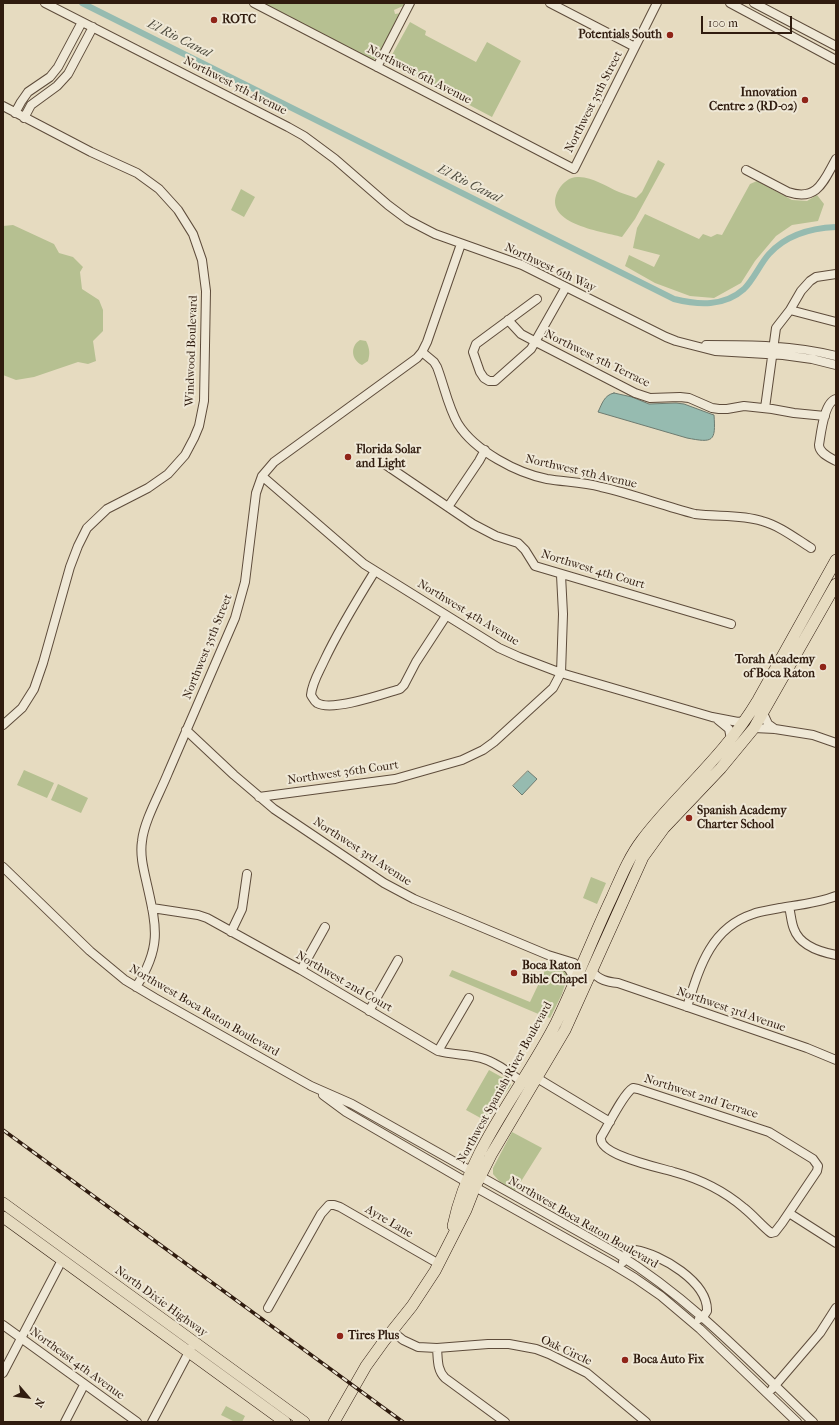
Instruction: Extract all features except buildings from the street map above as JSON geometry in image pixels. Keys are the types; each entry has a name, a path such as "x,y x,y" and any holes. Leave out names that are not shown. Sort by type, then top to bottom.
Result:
{"main road":[{"name":"Northwest Spanish River Boulevard","path":"334,1422 366,1366 418,1298 439,1264 466,1210 473,1179 488,1136 552,1030 606,909 635,849 655,823 731,739 744,721 758,700 836,560"},
{"name":"Northwest Spanish River Boulevard","path":"473,1179 496,1145 564,1032 620,906 653,841 671,820 730,759 754,728 836,584"},
{"path":"620,906 632,869 635,849"},
{"path":"593,968 590,963 591,958 604,926 606,909"},
{"path":"564,1032 568,1014 581,981 579,970"},
{"name":"North Dixie Highway","path":"3,1203 191,1347 285,1422"},
{"name":"North Dixie Highway","path":"3,1217 62,1260 304,1422"}],"street":[{"name":"Northwest 5th Avenue","path":"45,3 270,117 298,133 335,159 398,213"},
{"name":"Northwest 6th Avenue","path":"254,3 574,169"},
{"path":"377,67 410,3"},
{"path":"550,3 635,47"},
{"name":"Northwest 35th Street","path":"574,169 657,3"},
{"path":"730,3 836,60"},
{"path":"754,3 836,46"},
{"path":"15,113 28,92 54,72 61,62 82,22"},
{"path":"24,118 31,105 63,80 71,68 92,27"},
{"path":"54,72 63,80"},
{"name":"Windwood Boulevard","path":"3,106 24,118 143,177 159,189 170,199 186,221 198,246 206,284 204,401 199,426 194,438 185,455 159,482 107,510 87,528 70,567 44,663 34,689 22,708 3,725"},
{"path":"746,170 788,192 794,194 805,194 815,192 821,186 836,159"},
{"name":"Northwest 6th Way","path":"398,213 435,234 522,265 676,341 692,345 773,350 801,348 836,356"},
{"name":"Northwest 35th Street","path":"136,987 149,965 154,952 155,928 142,860 143,835 186,730 235,618 241,600 247,570 256,492 262,476 274,462 417,358 422,352 434,321 461,244"},
{"path":"765,408 776,328 790,310 801,291 810,281 816,277 836,274"},
{"path":"537,299 476,344 473,352 480,372 484,378 489,381 495,381 531,349 566,287"},
{"path":"790,310 836,322"},
{"name":"Northwest 5th Terrace","path":"508,320 521,334 644,397 690,398 712,408 719,409 744,406 825,416"},
{"name":"Northwest 6th Way","path":"773,350 836,365"},
{"name":"Northwest 5th Avenue","path":"422,352 434,362 437,367 458,424 470,438 484,450 514,468 547,479 600,486 695,514 741,517 763,521 783,530 811,548"},
{"path":"836,399 830,403 827,408 819,449 836,461"},
{"path":"448,507 479,461 484,450"},
{"name":"Northwest 4th Court","path":"383,463 473,524 518,543 525,550 535,566 561,575 731,624"},
{"name":"Northwest 4th Avenue","path":"262,476 355,556 375,571 498,648 561,673 716,718 738,722 744,721"},
{"path":"375,571 337,633 311,689 311,695 318,703 326,705 359,702 400,689 404,685 416,662 446,616"},
{"path":"561,575 563,614 561,673"},
{"name":"Northwest 36th Court","path":"259,797 395,779 462,760 483,750 494,742 553,688 561,673"},
{"path":"763,713 768,724 775,730"},
{"name":"Northwest 4th Avenue","path":"716,718 729,729 731,739"},
{"path":"754,728 813,735 836,743"},
{"name":"Northwest 3rd Avenue","path":"186,730 277,812 366,872 414,899 548,955 574,963 579,970"},
{"name":"Northwest Boca Raton Boulevard","path":"3,867 90,951 107,966 136,987 311,1086 352,1104 625,1271 658,1294 688,1319 797,1422"},
{"path":"231,932 242,909 246,874"},
{"path":"687,1007 712,943 723,932 739,920 752,914 819,902 836,896"},
{"path":"789,907 794,930 801,940 812,948 836,955"},
{"name":"Northwest 2nd Court","path":"152,908 198,915 207,918 301,970 438,1051 481,1058 494,1064 521,1081"},
{"path":"301,970 325,928"},
{"name":"Northwest 3rd Avenue","path":"548,955 569,969 575,980"},
{"path":"369,1011 398,960"},
{"name":"Northwest 3rd Avenue","path":"593,968 599,978 609,982 618,983 807,1048 836,1060"},
{"path":"438,1051 469,998"},
{"path":"537,1078 610,1122"},
{"name":"Northwest 2nd Terrace","path":"633,1088 638,1089 769,1132 813,1159 818,1166 817,1171 789,1213 775,1232 772,1233 740,1204 717,1188 690,1177 638,1162 613,1152 600,1140 610,1122 629,1090 633,1088"},
{"name":"Northwest Boca Raton Boulevard","path":"473,1179 624,1258 664,1285 703,1317 813,1422"},
{"name":"Ayre Lane","path":"268,1308 321,1214 327,1206 331,1204 340,1207 439,1264"},
{"path":"789,1213 836,1244"},
{"path":"625,1271 623,1266 624,1258 628,1252 635,1250 661,1258 674,1266 695,1285 705,1300 707,1311 703,1317 699,1319 688,1319"},
{"path":"3,1373 62,1260"},
{"path":"768,1394 820,1333 836,1308"},
{"name":"Northeast 4th Avenue","path":"3,1325 137,1422"},
{"name":"Oak Circle","path":"392,1331 415,1346 437,1348 495,1344 523,1346 536,1349 587,1373 644,1422"},
{"path":"152,1422 191,1347"},
{"path":"437,1348 438,1368 441,1374 505,1422"},
{"path":"65,1422 84,1385"}],"green space":[{"path":"262,3 405,3 403,6 394,10 395,14 401,13 378,58 372,60"},
{"path":"410,22 426,31 425,35 476,62 487,42 521,61 492,117 388,62"},
{"path":"658,160 665,164 635,219 622,237 575,224 564,218 557,210 555,201 559,189 573,177 584,177 595,180 619,192 636,198 642,192"},
{"path":"757,181 792,200 807,201 817,195 824,204 818,221 792,225 776,236 755,261 741,283 714,298 690,296 655,283 625,266 629,255 654,267 660,255 633,248 637,228 645,214 699,239 703,234 711,237 717,234 722,235 750,184"},
{"path":"241,189 255,197 244,217 231,210"},
{"path":"13,225 54,244 59,253 73,257 83,267 80,272 82,289 99,300 103,310 103,331 93,341 96,361 88,364 78,362 34,377 16,380 3,375 3,226"},
{"path":"360,340 366,341 369,351 368,361 362,365 358,363 353,353 353,349"},
{"path":"24,770 54,783 47,798 17,785"},
{"path":"58,784 88,798 81,813 51,800"},
{"path":"591,877 606,883 597,904 583,898"},
{"path":"549,962 565,971 568,975 562,994 550,1018 449,976 452,970 530,1002"},
{"path":"489,1070 507,1080 511,1085 486,1121 466,1110"},
{"path":"512,1132 542,1148 515,1191 500,1182 493,1174 493,1168"},
{"path":"226,1406 245,1416 242,1422 235,1422 221,1415"}],"water":[{"path":"614,393 632,397 649,404 684,404 714,415 713,435 707,440 687,438 598,412 606,398"},
{"path":"528,771 537,779 522,795 513,786"}],"waterway":[{"name":"El Rio Canal","path":"82,3 674,299 701,303 719,302 728,299 744,289 769,254 784,241 800,233 836,227"}],"railway":[{"path":"3,1130 403,1422"}],"place":[{"name":"ROTC","path":"214,20"},
{"name":"Potentials South","path":"670,35"},
{"name":"Innovation Centre 2 (RD-02)","path":"805,100"},
{"name":"Florida Solar and Light","path":"348,457"},
{"name":"Torah Academy of Boca Raton","path":"823,667"},
{"name":"Spanish Academy Charter School","path":"689,818"},
{"name":"Boca Raton Bible Chapel","path":"514,973"},
{"name":"Tires Plus","path":"340,1336"},
{"name":"Boca Auto Fix","path":"625,1360"}]}
